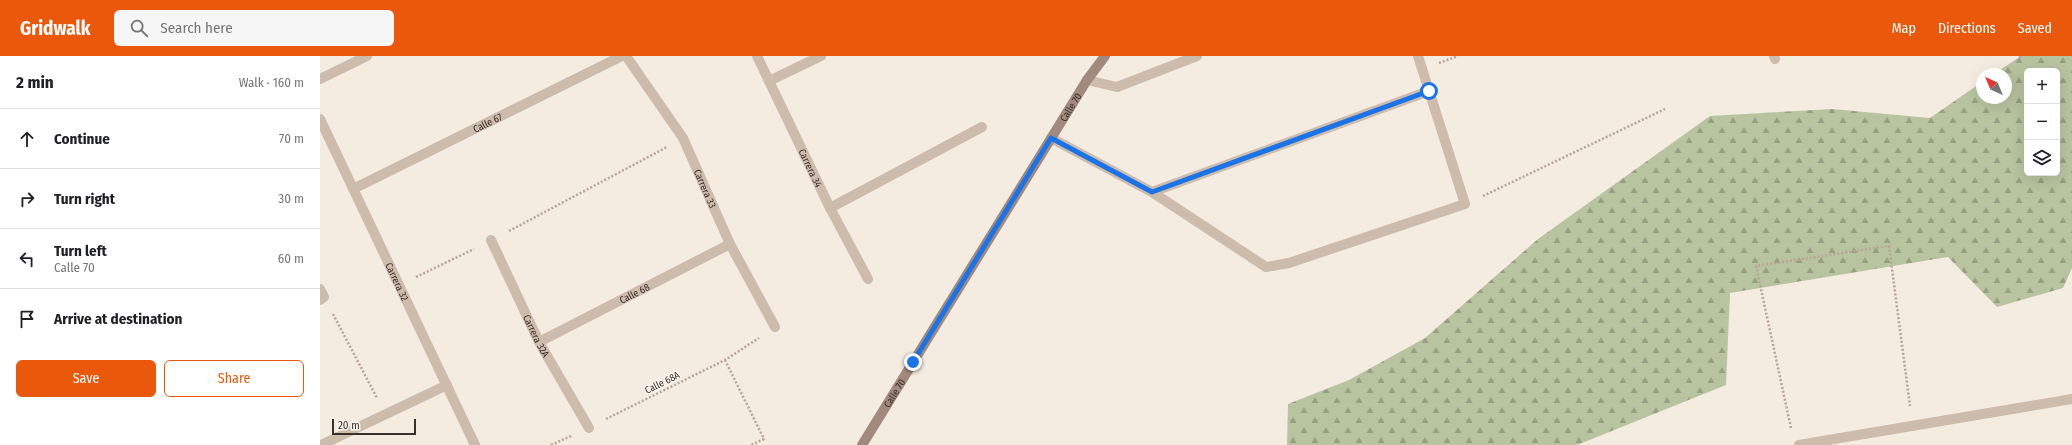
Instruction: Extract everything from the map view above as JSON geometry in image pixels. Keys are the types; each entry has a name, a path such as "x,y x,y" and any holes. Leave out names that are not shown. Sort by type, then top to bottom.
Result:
{"main road":[{"name":"Calle 70","path":"862,445 1087,80 1105,56"}],"street":[{"path":"320,79 367,56"},
{"name":"Calle 67","path":"353,189 622,56"},
{"name":"Carrera 33","path":"626,56 683,138 730,244 776,327"},
{"name":"Carrera 34","path":"757,56 830,208 868,279"},
{"path":"769,81 821,56"},
{"path":"1087,80 1117,87 1198,56"},
{"path":"1051,138 1152,192 1266,266 1290,263 1465,204 1418,56"},
{"path":"1152,192 1429,91"},
{"name":"Carrera 32","path":"320,119 475,445"},
{"path":"830,208 982,127"},
{"name":"Carrera 32A","path":"491,240 539,342 589,428"},
{"name":"Calle 68","path":"539,342 730,244"},
{"path":"321,445 446,385"},
{"path":"1799,445 2072,399"}],"path":[{"path":"2020,56 2021,60"},
{"path":"1465,204 1665,109"},
{"path":"399,285 491,240 683,138"},
{"path":"1791,430 1756,266 1889,246 1913,427"},
{"path":"321,295 385,414"},
{"name":"Calle 68A","path":"551,445 589,428 725,360 776,327"},
{"path":"725,360 764,438 751,445"}],"green space":[{"path":"2021,56 2072,56 2072,268 2063,288 1997,307 1948,257 1730,293 1726,385 1577,445 1287,445 1288,404 1349,380 1425,338 1538,239 1710,116 1832,109 1930,118 1976,86 1976,104 2012,104 2012,68 2003,68"}],"route":[{"path":"913,362 1051,138 1152,192 1429,91"}]}
